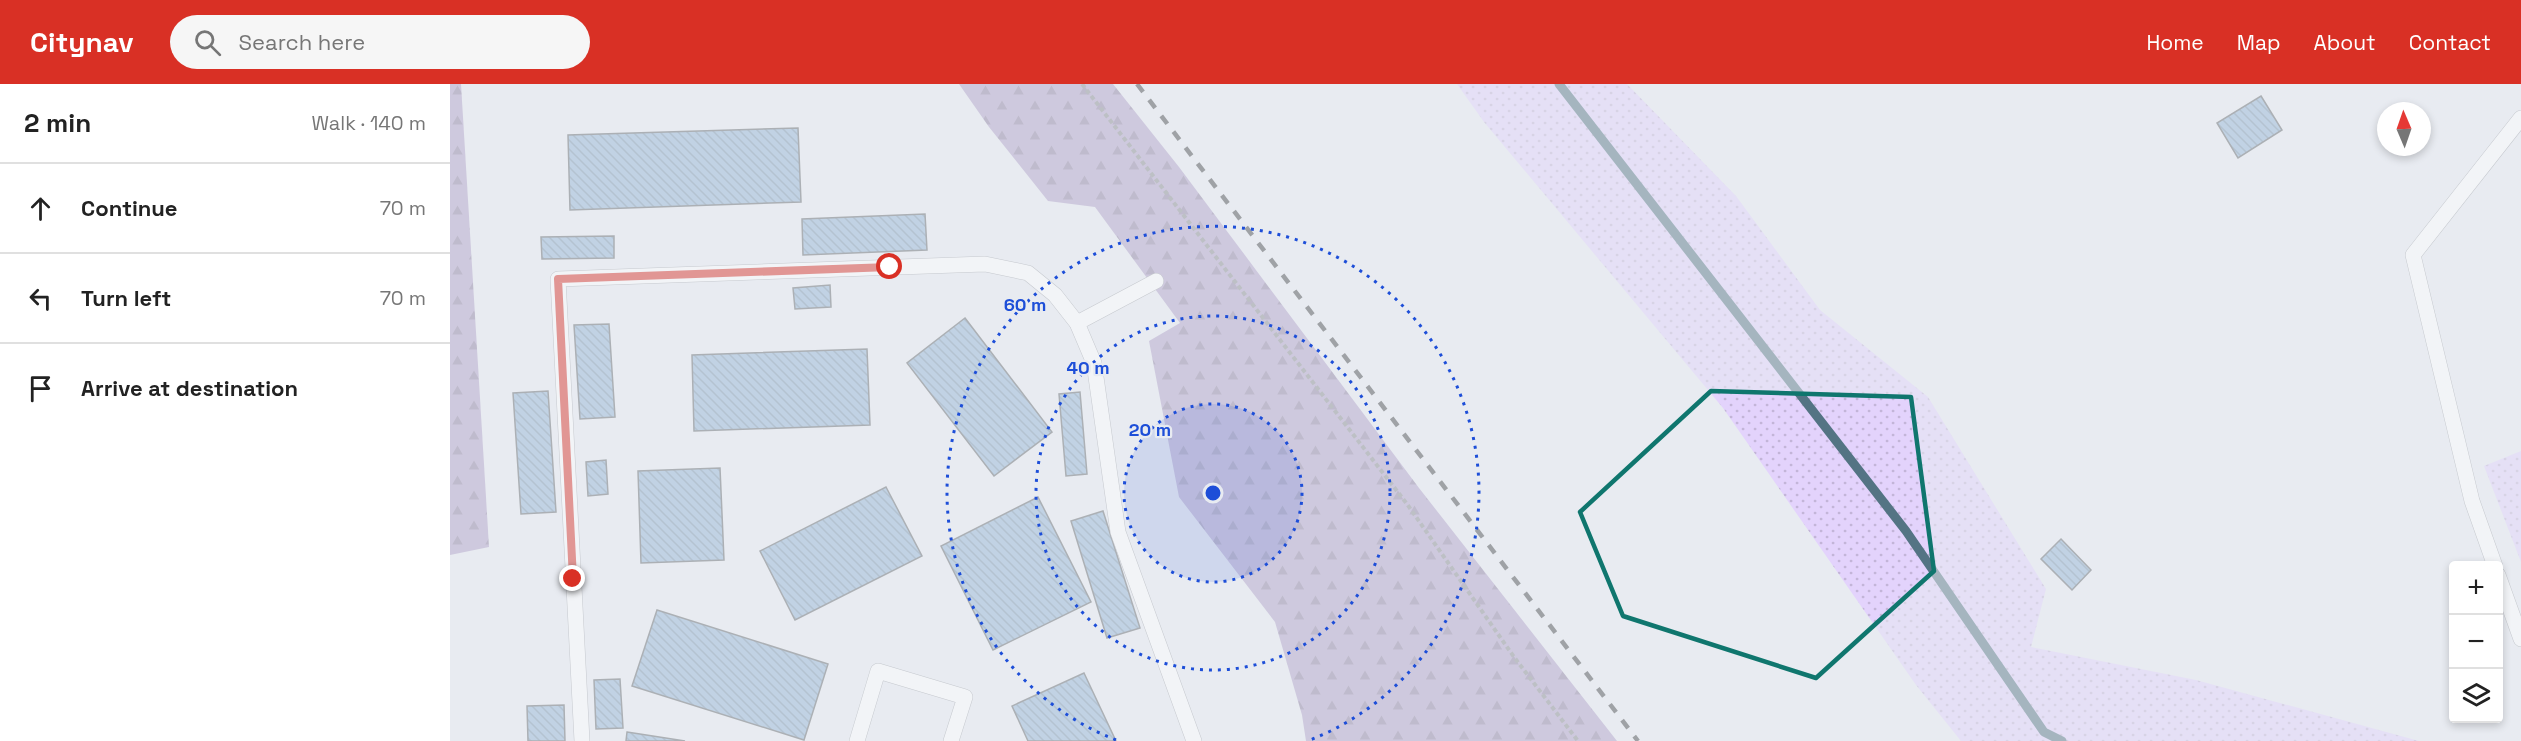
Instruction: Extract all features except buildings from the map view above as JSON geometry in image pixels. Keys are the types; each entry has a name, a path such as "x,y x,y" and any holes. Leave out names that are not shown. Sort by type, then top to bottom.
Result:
{"lane":[{"path":"2493,561 2472,501 2413,255 2521,118"},
{"path":"582,741 558,279 985,264 1028,273 1054,295 1077,323 1094,363 1118,532 1194,741"},
{"path":"1077,323 1156,281"},
{"path":"2503,587 2521,639"},
{"path":"857,741 879,671 965,697 951,741"}],"path":[{"path":"1082,84 1407,504 1514,657 1578,741"}],"highlighted area":[{"path":"1711,391 1911,397 1934,571 1816,678 1623,616 1580,512"}],"shaded area":[{"path":"1457,84 1627,84 1736,196 1820,310 1928,397 2046,589 2031,647 2196,680 2419,741 1961,741 1916,685 1723,408 1484,122"},
{"path":"2521,451 2521,562 2484,466"}],"green space":[{"path":"450,84 461,84 489,547 450,555"},
{"path":"959,84 1113,84 1179,167 1419,488 1617,741 1306,741 1302,715 1275,622 1179,497 1149,341 1180,323 1095,207 1048,201 989,127"}],"waterway":[{"path":"1559,84 1906,531 2044,732 2062,741"}],"railway":[{"path":"1137,84 1638,741"}],"route":[{"path":"573,579 558,279 890,267"}]}
